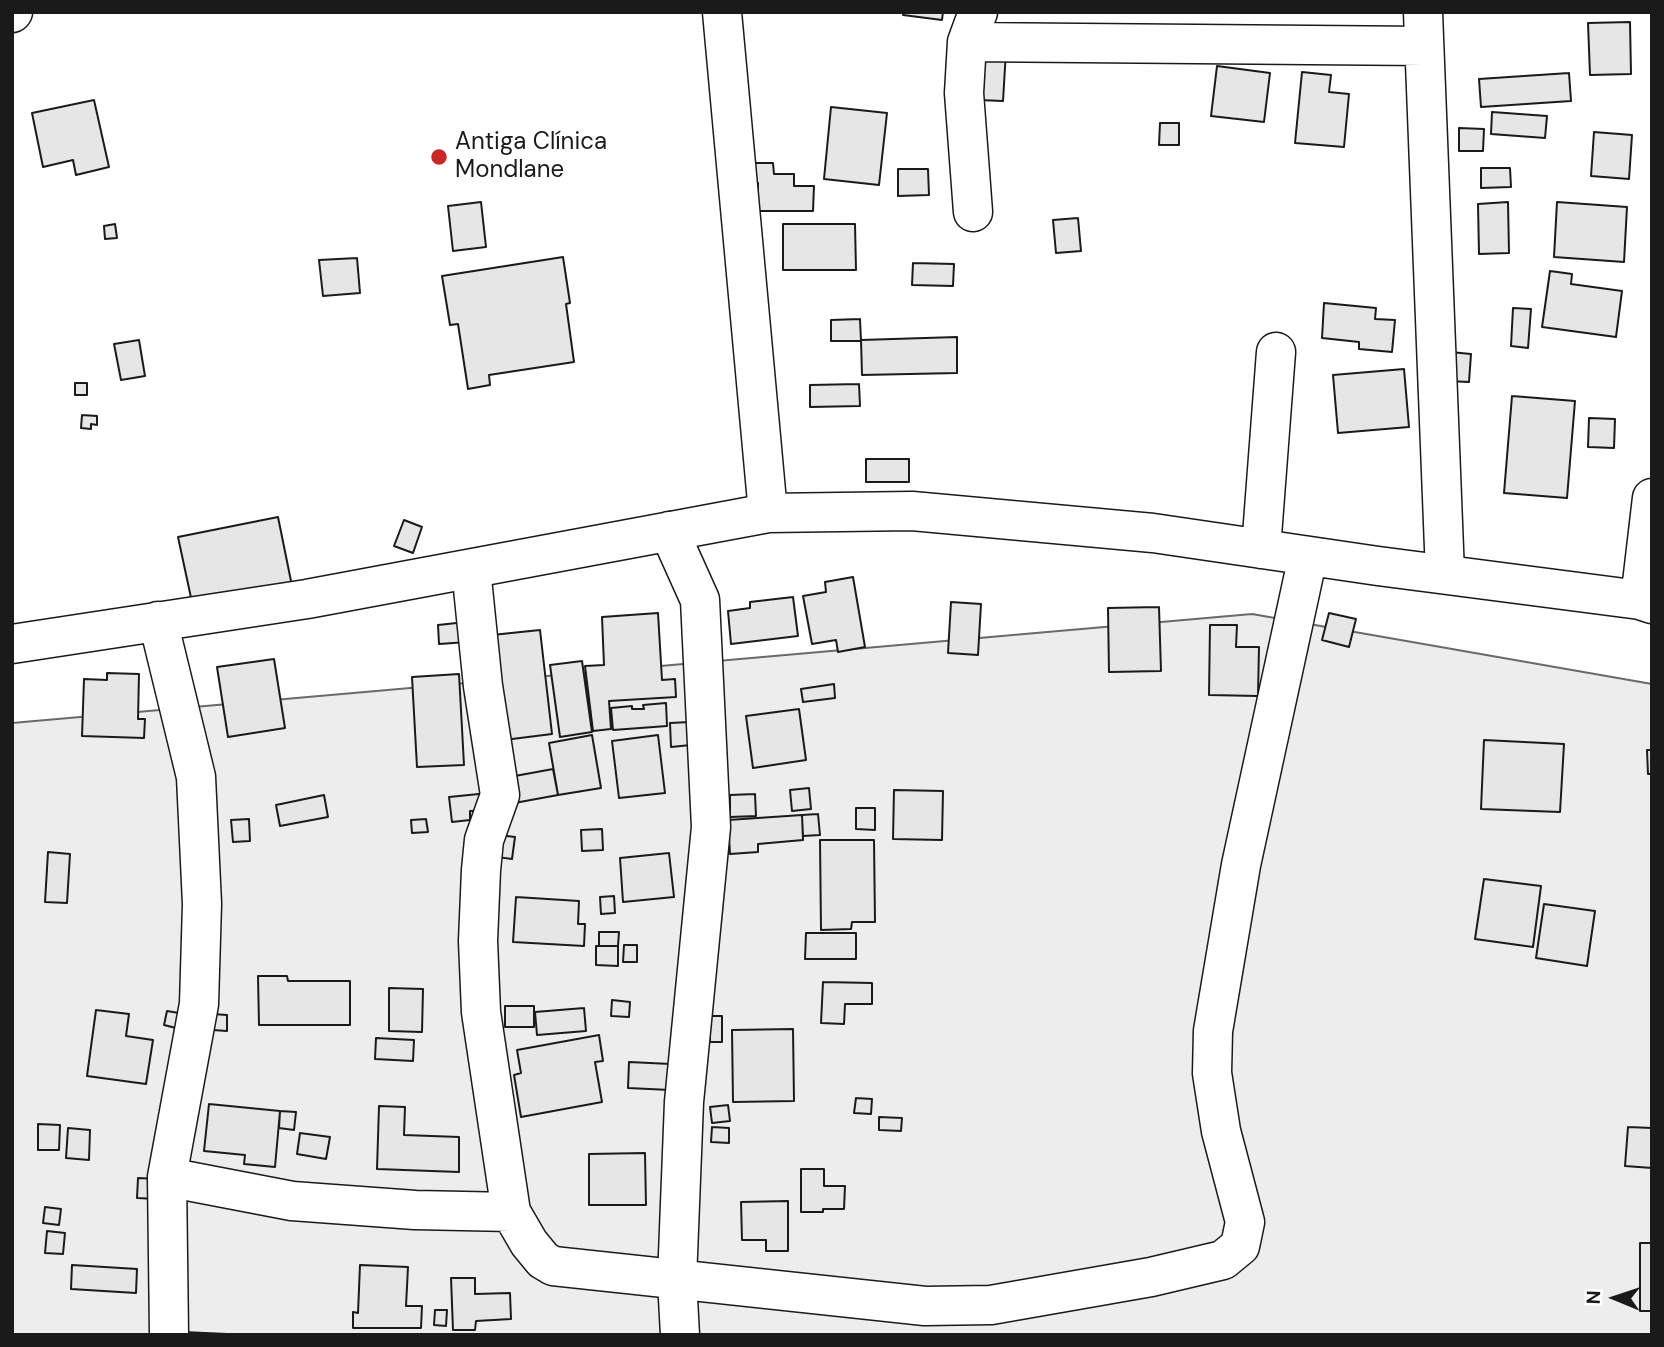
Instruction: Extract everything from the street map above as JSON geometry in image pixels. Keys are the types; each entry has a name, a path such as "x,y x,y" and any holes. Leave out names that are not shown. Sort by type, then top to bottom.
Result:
{"street":[{"path":"722,12 768,513"},
{"path":"973,212 964,93 972,27 1424,29 1445,574"},
{"path":"1261,548 1276,352"},
{"path":"12,644 307,599 768,513 912,511 1153,533 1646,602 1652,498"},
{"path":"669,531 700,600 711,827 684,1102 677,1280 680,1335"},
{"path":"471,569 482,686 500,795 484,840 481,870 478,941 481,1012 511,1212 529,1243 543,1260 553,1265 925,1306 991,1305 1152,1277 1223,1260 1240,1246 1245,1222 1221,1132 1212,1073 1213,1031 1241,865 1308,556"},
{"path":"158,621 196,777 202,904 199,1004 167,1177 169,1335"},
{"path":"167,1177 292,1201 415,1210 511,1212"}],"shaded area":[{"path":"1252,614 1652,684 1652,1335 12,1335 12,723"}],"building":[{"path":"904,12 943,12 942,20 903,15"},
{"path":"1630,22 1631,74 1590,75 1588,23"},
{"path":"981,50 1006,51 1003,101 979,100"},
{"path":"1217,66 1270,73 1264,122 1211,116"},
{"path":"1302,72 1331,75 1329,92 1349,94 1344,147 1295,143"},
{"path":"1569,73 1571,101 1481,107 1479,79"},
{"path":"94,100 109,167 76,175 73,160 43,167 32,113"},
{"path":"831,107 887,113 879,185 824,179"},
{"path":"1492,112 1547,116 1545,138 1491,134"},
{"path":"1160,123 1179,123 1179,145 1159,145"},
{"path":"1459,128 1484,129 1483,151 1459,151"},
{"path":"1594,132 1632,135 1629,179 1591,176"},
{"path":"752,163 773,163 774,174 794,174 794,186 814,186 813,211 758,211 758,183 752,183"},
{"path":"1481,168 1510,168 1511,187 1481,188"},
{"path":"898,169 928,169 929,195 898,196"},
{"path":"481,202 486,247 453,251 448,206"},
{"path":"1508,202 1509,253 1479,254 1478,204"},
{"path":"1557,202 1627,207 1624,262 1554,257"},
{"path":"1078,218 1081,251 1056,253 1053,220"},
{"path":"115,224 117,238 105,239 104,226"},
{"path":"783,224 855,224 856,270 783,270"},
{"path":"563,257 570,303 566,304 574,362 489,375 490,385 468,389 458,324 450,325 442,276"},
{"path":"357,258 360,293 323,296 319,260"},
{"path":"913,263 954,264 953,286 912,285"},
{"path":"1550,271 1572,274 1571,284 1622,291 1616,337 1542,327"},
{"path":"1324,303 1376,308 1375,319 1395,320 1392,352 1359,349 1359,342 1322,338"},
{"path":"1513,308 1531,309 1528,348 1511,346"},
{"path":"860,319 861,341 831,341 831,320"},
{"path":"957,337 957,373 862,375 861,340"},
{"path":"139,340 145,376 121,380 114,344"},
{"path":"1450,352 1471,354 1469,382 1448,381"},
{"path":"1404,369 1409,427 1338,433 1333,375"},
{"path":"75,383 87,383 87,395 75,395"},
{"path":"859,384 860,406 810,407 810,385"},
{"path":"1512,396 1575,401 1567,498 1504,493"},
{"path":"82,415 97,416 97,425 91,424 91,429 81,428"},
{"path":"1589,418 1615,419 1614,448 1588,447"},
{"path":"866,459 909,459 909,482 866,482"},
{"path":"278,517 292,586 193,607 178,537"},
{"path":"404,520 422,527 413,553 394,546"},
{"path":"853,577 865,647 838,652 836,640 812,644 803,596 826,592 825,582"},
{"path":"793,597 798,636 731,644 728,611 750,608 750,602"},
{"path":"951,602 981,604 978,655 948,653"},
{"path":"1159,607 1161,671 1109,672 1108,608"},
{"path":"658,613 662,680 675,679 676,697 609,701 611,729 593,731 585,666 604,665 602,617"},
{"path":"1329,613 1356,619 1349,647 1322,640"},
{"path":"466,622 468,642 439,644 438,625"},
{"path":"1210,625 1237,625 1236,647 1259,647 1258,696 1209,695"},
{"path":"540,630 552,734 504,740 492,635"},
{"path":"274,659 285,728 228,737 217,667"},
{"path":"582,661 592,732 560,737 550,665"},
{"path":"107,673 139,674 138,719 145,719 144,738 82,736 84,679 107,680"},
{"path":"459,674 464,765 417,767 412,677"},
{"path":"834,684 835,698 803,702 801,689"},
{"path":"666,703 667,726 613,730 611,708 632,706 632,709 644,709 643,705"},
{"path":"799,709 806,760 753,768 746,716"},
{"path":"690,722 691,745 671,747 670,723"},
{"path":"592,735 601,788 558,795 549,743"},
{"path":"658,735 665,793 619,798 612,741"},
{"path":"1484,740 1564,744 1560,812 1481,809"},
{"path":"1647,750 1652,750 1652,774 1648,774"},
{"path":"553,769 558,795 509,804 504,778"},
{"path":"809,788 811,809 792,811 790,790"},
{"path":"894,790 943,791 942,840 893,839"},
{"path":"489,793 490,810 470,811 470,820 452,822 449,797"},
{"path":"755,794 756,816 730,817 730,795"},
{"path":"324,795 328,817 280,826 276,805"},
{"path":"856,808 875,808 875,830 856,829"},
{"path":"818,814 820,835 803,836 802,815"},
{"path":"802,815 803,840 758,844 758,852 730,854 728,820"},
{"path":"249,819 250,841 233,842 231,820"},
{"path":"426,819 428,832 412,833 411,820"},
{"path":"602,829 603,850 582,851 581,830"},
{"path":"499,835 515,837 512,859 497,857"},
{"path":"820,840 874,840 875,922 852,922 851,929 821,930"},
{"path":"48,852 70,854 67,903 45,902"},
{"path":"669,853 674,897 623,902 620,858"},
{"path":"1484,879 1541,886 1533,947 1475,939"},
{"path":"614,896 615,913 601,914 600,897"},
{"path":"516,897 579,901 578,924 585,924 584,946 513,942"},
{"path":"1544,904 1595,911 1587,966 1536,958"},
{"path":"599,932 619,932 618,946 599,946"},
{"path":"806,933 856,933 856,959 805,959"},
{"path":"624,945 637,945 637,962 623,962"},
{"path":"596,946 618,946 618,966 596,965"},
{"path":"258,976 287,976 288,981 350,981 350,1025 259,1025"},
{"path":"823,982 872,983 872,1004 845,1004 844,1024 821,1023"},
{"path":"389,988 423,989 422,1032 389,1031"},
{"path":"612,1000 630,1002 629,1017 611,1016"},
{"path":"505,1006 534,1006 534,1027 505,1027"},
{"path":"584,1008 586,1031 537,1035 535,1012"},
{"path":"96,1010 129,1014 126,1036 153,1040 146,1084 87,1076"},
{"path":"167,1011 179,1013 176,1028 164,1025"},
{"path":"213,1014 227,1015 227,1031 213,1030"},
{"path":"710,1016 722,1016 722,1042 710,1042"},
{"path":"793,1029 794,1101 733,1102 732,1030"},
{"path":"599,1035 603,1061 595,1062 602,1102 521,1117 514,1075 521,1073 517,1050"},
{"path":"376,1038 414,1040 413,1061 375,1059"},
{"path":"629,1062 671,1064 670,1090 628,1088"},
{"path":"856,1098 872,1099 871,1114 854,1113"},
{"path":"209,1104 280,1111 275,1167 244,1164 245,1155 204,1151"},
{"path":"728,1105 730,1121 712,1123 710,1107"},
{"path":"379,1106 405,1107 404,1135 459,1137 459,1172 377,1169"},
{"path":"280,1111 296,1112 294,1130 279,1128"},
{"path":"879,1117 902,1118 901,1131 879,1130"},
{"path":"38,1124 60,1125 59,1150 38,1150"},
{"path":"712,1127 729,1128 729,1143 711,1142"},
{"path":"1628,1127 1652,1128 1652,1168 1625,1166"},
{"path":"68,1128 90,1130 89,1160 66,1158"},
{"path":"300,1133 330,1137 326,1159 297,1154"},
{"path":"645,1153 646,1205 589,1205 589,1154"},
{"path":"801,1169 824,1169 824,1186 845,1186 844,1209 801,1212"},
{"path":"138,1178 157,1179 156,1199 137,1198"},
{"path":"788,1201 788,1251 766,1251 766,1240 742,1240 741,1202"},
{"path":"45,1207 61,1209 59,1225 43,1223"},
{"path":"47,1231 65,1233 63,1254 45,1253"},
{"path":"1640,1243 1652,1243 1652,1311 1640,1311"},
{"path":"72,1265 137,1269 136,1293 71,1289"},
{"path":"360,1265 408,1267 406,1306 422,1306 421,1328 353,1328 353,1312 358,1313"},
{"path":"451,1278 475,1278 475,1294 510,1293 511,1319 476,1321 475,1330 453,1330"},
{"path":"435,1310 447,1310 446,1326 434,1325"},
{"path":"183,1332 249,1335 183,1335"}],"place":[{"name":"Antiga Clínica Mondlane","path":"439,157"}]}
